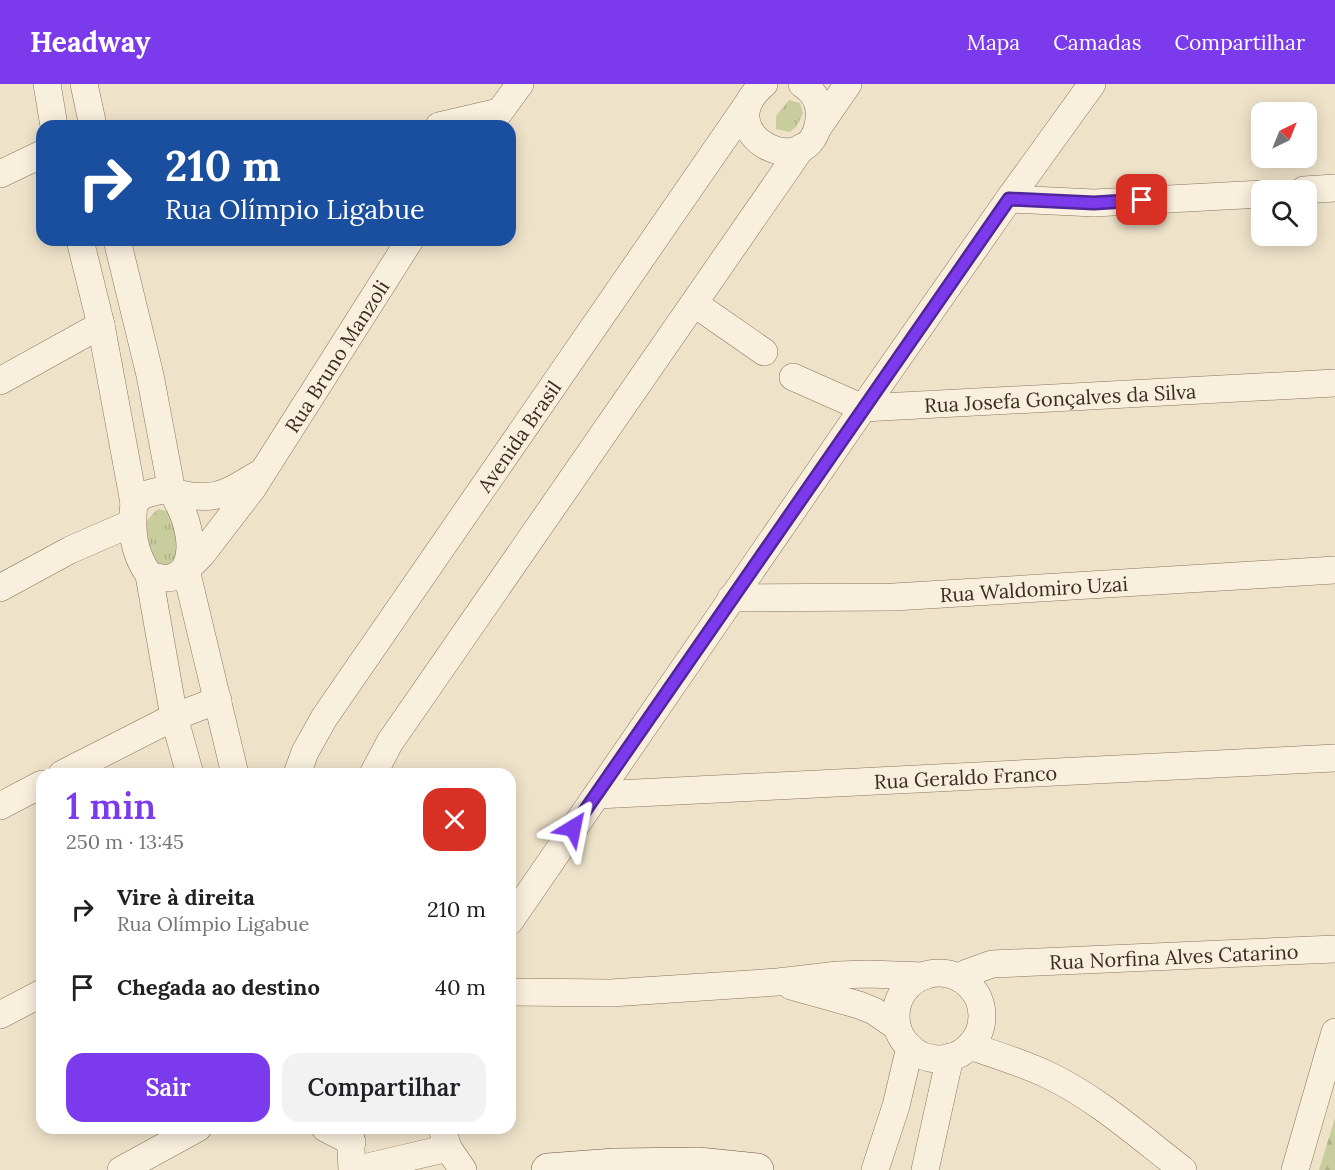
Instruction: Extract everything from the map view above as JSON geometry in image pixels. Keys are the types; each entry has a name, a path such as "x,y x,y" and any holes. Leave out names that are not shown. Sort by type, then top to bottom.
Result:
{"street":[{"path":"46,84 53,120"},
{"path":"84,84 92,120"},
{"path":"494,119 520,84"},
{"path":"802,84 809,88 817,98 820,111 819,126"},
{"path":"376,768 390,742 848,84"},
{"path":"516,912 863,408 1092,84"},
{"path":"756,93 746,114 753,136 761,145 772,151 784,152 802,147"},
{"name":"Avenida Brasil","path":"299,768 305,752 324,718 756,93"},
{"path":"0,174 36,157"},
{"path":"1317,189 1335,188"},
{"path":"1009,199 1094,203 1251,195"},
{"path":"81,246 101,325 133,513 132,538 137,556 149,575 174,717 188,768"},
{"path":"118,246 150,375 172,492 182,509 187,524 189,554 186,570 234,768"},
{"name":"Rua Bruno Manzoli","path":"186,570 208,547 252,489 406,246"},
{"path":"695,304 764,352"},
{"path":"0,381 101,325"},
{"name":"Rua Josefa Gonçalves da Silva","path":"793,377 863,408 1335,383"},
{"name":"Rua Bruno Manzoli","path":"172,492 197,498 214,497 228,492 263,472"},
{"path":"0,588 133,513 143,495 162,490 172,492"},
{"path":"149,575 160,579 171,579 186,570"},
{"name":"Rua Waldomiro Uzai","path":"731,598 894,597 1335,570"},
{"path":"74,768 174,717 218,700"},
{"name":"Rua Geraldo Franco","path":"597,795 1335,758"},
{"path":"0,806 36,787"},
{"name":"Rua Norfina Alves Catarino","path":"959,978 992,964 1335,949"},
{"path":"925,1170 960,1052 979,1029 981,1010 992,986 1010,964"},
{"path":"875,1170 896,1106 903,1037 897,1008 904,991 924,976 936,973 948,974 970,986 981,1010"},
{"path":"516,992 611,993 868,974 924,976"},
{"path":"778,982 874,1011 918,1054 928,1058 960,1052 1017,1061 1049,1075 1093,1101 1183,1170"},
{"path":"0,1015 36,996"},
{"path":"1295,1170 1335,1032"},
{"path":"121,1170 187,1134"},
{"path":"351,1135 354,1170 445,1138 463,1170"},
{"path":"548,1170 615,1165 698,1164 757,1170"}],"green space":[{"path":"789,100 800,103 803,113 797,126 790,132 776,129 776,116"},
{"path":"159,509 175,516 180,557 176,568 154,563 146,540 147,521"},
{"path":"1335,1118 1335,1170 1319,1170"}],"route":[{"path":"573,828 1009,199 1094,203 1142,200"}]}
